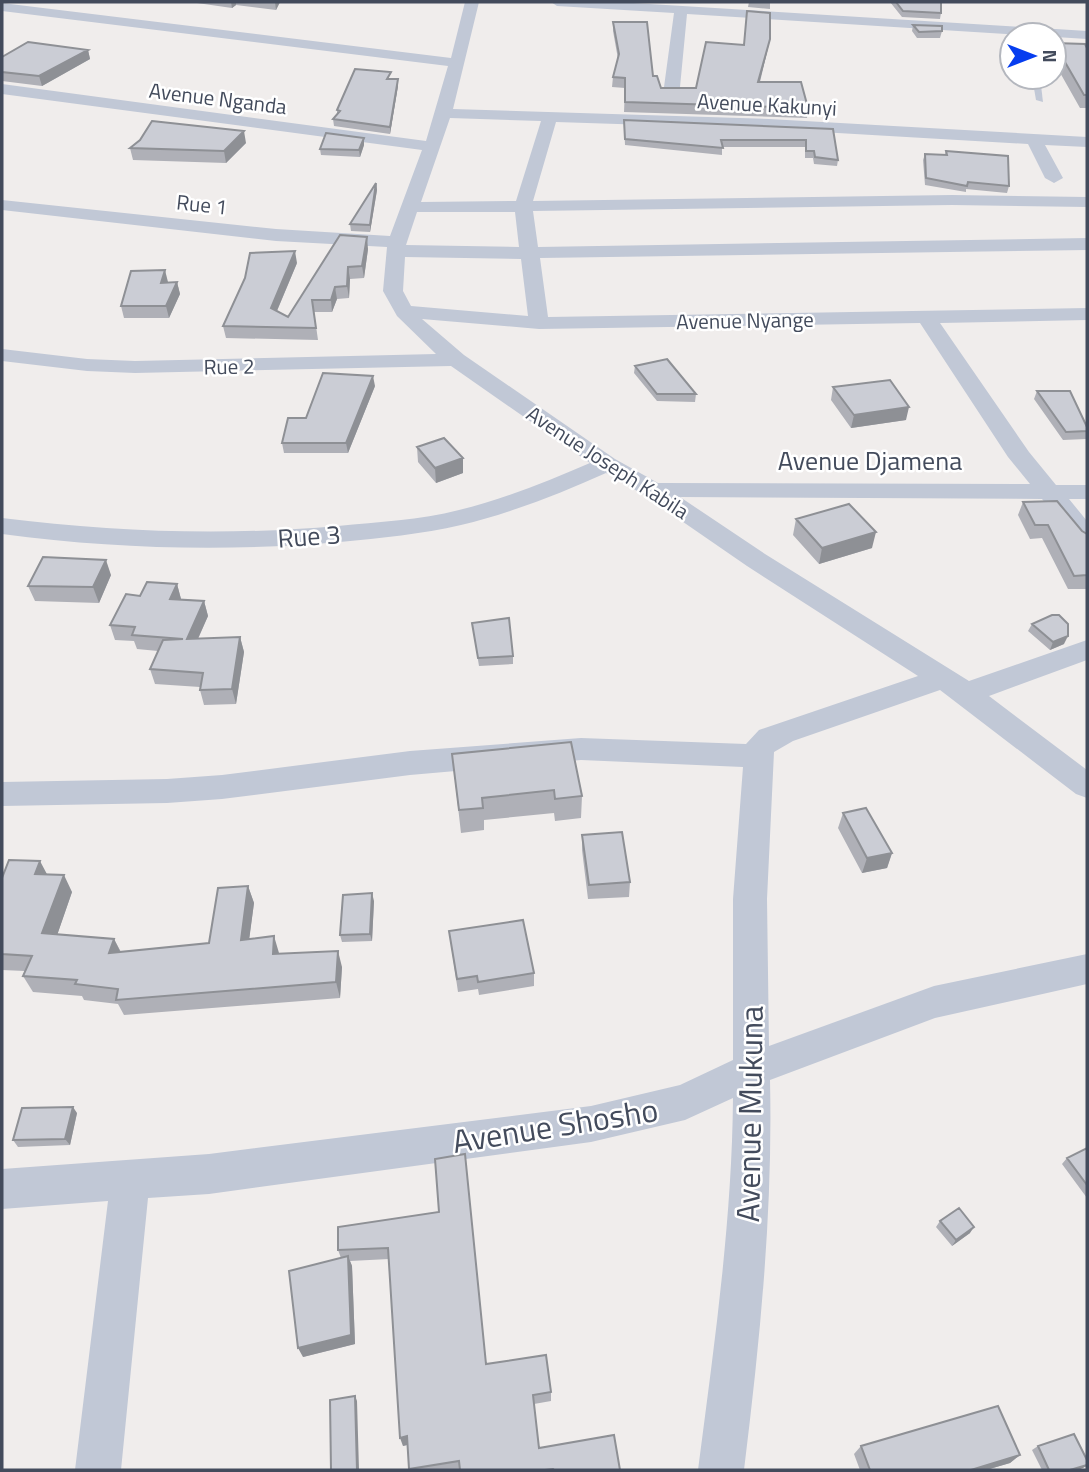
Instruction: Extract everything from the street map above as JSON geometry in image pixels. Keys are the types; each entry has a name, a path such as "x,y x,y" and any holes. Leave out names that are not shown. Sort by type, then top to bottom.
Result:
{"street":[{"name":"Avenue Joseph Kabila","path":"472,2 444,113 408,207 397,246 393,290 396,301 404,312 424,334 456,360 607,464 653,490 756,560 955,685 1087,786"},
{"path":"557,2 998,31"},
{"path":"2,7 297,45 458,62"},
{"path":"672,87 681,10"},
{"path":"1068,34 1086,34"},
{"name":"Avenue Nganda","path":"2,89 354,138 430,146"},
{"name":"Avenue Kakunyi","path":"444,113 769,124 1087,142"},
{"path":"539,323 523,206 550,116"},
{"path":"1034,139 1054,178"},
{"path":"408,207 951,200 1087,202"},
{"name":"Rue 1","path":"2,205 40,212 287,236 397,246 529,253 1087,244"},
{"name":"Avenue Nyange","path":"404,312 539,323 1087,314"},
{"path":"927,318 977,395 1046,490 1087,537"},
{"name":"Rue 2","path":"2,355 52,362 135,367 456,360"},
{"name":"Rue 3","path":"2,526 89,537 179,542 253,540 379,530 461,517 517,501 607,464"},
{"name":"Avenue Djamena","path":"653,490 1087,492"},
{"path":"2,794 167,791 222,787 410,763 581,749 758,756 759,748 770,738 1087,650"},
{"name":"Avenue Mukuna","path":"721,1470 745,1269 752,1164 750,899 758,756"},
{"name":"Avenue Shosho","path":"2,1189 209,1174 592,1124 685,1102 753,1069 933,1002 1087,969"},
{"path":"99,1470 130,1180"}],"lane":[{"path":"1038,91 1040,100"}],"building":[{"path":"896,2 941,2 941,13 903,11"},
{"path":"747,11 770,13 770,39 758,82 801,82 808,108 625,102 625,78 613,77 619,54 613,22 647,22 653,76 657,76 661,88 696,88 706,42 744,45"},
{"path":"913,25 942,26 942,31 919,32"},
{"path":"28,42 88,50 39,76 2,72 2,57"},
{"path":"1068,43 1085,44 1087,48 1087,95 1084,95 1068,67"},
{"path":"355,69 391,72 387,79 398,79 390,127 333,119 340,111 337,110"},
{"path":"624,120 833,129 838,160 815,157 814,151 806,151 806,140 721,140 723,148 625,139"},
{"path":"152,121 244,131 224,151 130,148 140,140"},
{"path":"326,133 364,138 359,150 320,149"},
{"path":"946,151 1008,156 1009,186 968,182 967,186 926,178 925,154 947,155"},
{"path":"376,183 370,225 350,224"},
{"path":"340,235 367,237 362,266 348,267 347,286 335,287 331,300 312,300 316,328 223,326 245,278 250,253 295,251 271,308 288,317"},
{"path":"165,270 161,283 177,282 166,306 121,306 131,271"},
{"path":"667,359 696,394 657,394 635,366"},
{"path":"323,373 373,376 346,443 282,443 288,418 306,418"},
{"path":"890,380 909,407 854,415 833,387"},
{"path":"1037,391 1070,391 1087,431 1066,432"},
{"path":"444,438 463,458 435,468 417,447"},
{"path":"1057,501 1087,534 1087,575 1074,576 1048,525 1035,525 1023,502"},
{"path":"849,504 876,532 822,548 796,519"},
{"path":"43,557 106,560 93,587 28,586"},
{"path":"147,582 177,584 170,599 204,601 187,639 240,637 232,689 200,690 203,673 150,669 163,640 183,639 132,635 135,627 110,625 126,594 140,596"},
{"path":"1052,615 1059,615 1068,624 1068,636 1053,642 1032,624"},
{"path":"509,618 513,656 478,658 472,623"},
{"path":"571,742 582,796 555,799 554,790 482,798 483,808 459,810 452,754"},
{"path":"866,808 892,853 867,858 843,813"},
{"path":"622,832 630,882 589,885 582,835"},
{"path":"9,860 40,861 35,874 64,875 42,933 114,939 109,953 209,943 218,888 248,886 241,940 274,936 273,954 338,951 336,982 116,1000 118,989 75,984 77,980 23,976 32,956 2,954 2,878"},
{"path":"372,893 370,934 340,935 343,895"},
{"path":"523,920 534,973 478,982 477,976 457,979 449,931"},
{"path":"73,1107 65,1139 13,1140 22,1108"},
{"path":"1087,1148 1087,1185 1067,1158"},
{"path":"465,1154 486,1364 546,1355 551,1392 533,1395 539,1448 614,1435 620,1470 460,1470 459,1461 409,1469 407,1436 400,1438 388,1248 338,1250 338,1227 439,1212 435,1159"},
{"path":"959,1208 974,1227 956,1240 940,1221"},
{"path":"348,1256 351,1335 298,1348 289,1271"},
{"path":"355,1396 357,1470 331,1470 330,1400"},
{"path":"998,1406 1020,1455 971,1470 870,1470 861,1446"},
{"path":"1074,1434 1087,1465 1070,1470 1049,1470 1038,1446"}]}
